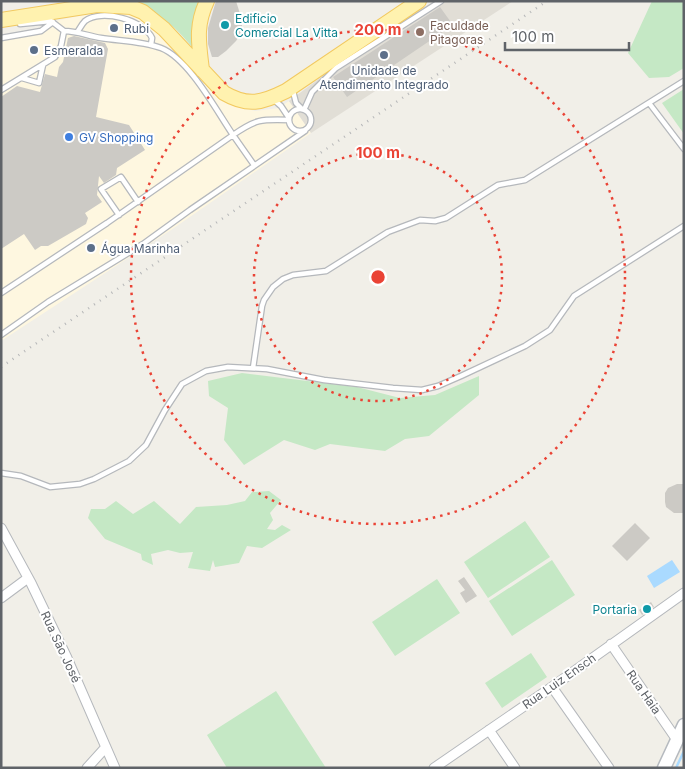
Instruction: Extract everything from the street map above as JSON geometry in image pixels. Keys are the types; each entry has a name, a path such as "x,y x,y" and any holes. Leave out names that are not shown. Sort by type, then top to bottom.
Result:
{"main road":[{"path":"1,13 65,1"},
{"path":"202,70 198,31 200,16 207,1"},
{"path":"1,20 97,5 131,8 143,12 159,24 224,93 234,99 251,103 272,98 292,87 419,1"},
{"path":"664,768 684,725"}],"street":[{"name":"Rua São José","path":"1,528 67,658 115,768"},
{"path":"1,598 28,578"},
{"name":"Rua Luiz Ensch","path":"434,768 684,593"},
{"name":"Rua Haia","path":"610,644 677,740"},
{"path":"552,687 609,768"},
{"path":"489,730 515,768"},
{"path":"87,768 106,747"}],"lane":[{"path":"303,109 312,92 336,68 441,1"},
{"path":"78,31 87,20 106,15 120,16 146,30 152,38 152,45"},
{"path":"1,25 52,21 64,31 78,31 101,38 152,45 168,52 186,67 254,165"},
{"path":"1,38 41,31 53,22"},
{"path":"1,90 43,65 57,54 64,31"},
{"path":"22,78 39,83 43,65"},
{"path":"253,368 262,306 273,287 283,279 293,275 326,271 374,240 404,225 420,220 436,221 446,218 498,184 525,180 684,81"},
{"path":"1,335 48,302 143,244 305,131 310,126 312,119 308,112 296,103 292,87"},
{"path":"272,98 281,106 294,130 305,131"},
{"path":"649,103 684,149"},
{"path":"289,119 295,110 303,109"},
{"path":"1,292 119,215 254,122 262,119 289,119"},
{"path":"119,215 101,189 121,177 138,202"},
{"path":"1,473 21,476 50,487 80,484 94,479 129,460 146,445 182,384 206,371 228,367 253,368 324,380 392,388 422,390 438,386 525,346 546,334 574,296 684,226"}],"shaded area":[{"path":"434,1 513,1 311,133 289,101 359,49"},
{"name":"GV Shopping","path":"110,10 138,15 231,104 255,111 279,108 289,101 311,133 171,230 1,341 1,36 40,29 51,22"}],"green space":[{"path":"134,1 201,1 195,51 168,22"},
{"path":"652,1 684,1 684,68 669,77 649,78 628,53"},
{"path":"684,89 684,134 662,103"},
{"path":"242,373 357,387 400,398 435,395 479,376 479,395 429,436 405,439 385,451 330,444 315,450 284,440 244,465 224,440 228,408 209,396 208,381"},
{"path":"269,491 281,500 270,513 273,520 267,529 275,530 282,525 291,530 262,548 247,546 239,563 215,567 213,560 210,571 188,568 193,552 180,553 168,550 151,554 153,565 142,560 141,554 105,539 88,518 91,509 105,509 116,501 133,514 154,501 180,524 196,507 227,505 245,501 252,492"},
{"path":"525,521 550,557 488,598 464,562"},
{"path":"552,560 575,595 512,636 489,601"},
{"path":"437,579 460,613 395,656 372,622"},
{"path":"531,653 547,677 502,708 485,683"},
{"path":"276,691 326,768 227,768 207,735"}],"water":[{"path":"672,560 680,572 654,588 647,576"}],"building":[{"name":"Edificio Comercial La Vitta","path":"216,1 236,1 242,20 242,32 226,51 218,57 212,57 208,44 208,28"},
{"path":"440,7 453,25 347,97 333,77"},
{"name":"GV Shopping","path":"74,36 105,43 108,49 96,117 129,125 145,150 117,168 116,175 104,183 99,176 97,195 102,202 85,213 88,218 86,224 48,246 41,246 35,250 24,234 1,249 1,97 17,86 40,92 45,74 57,77 59,67 63,62 68,38"},
{"path":"677,484 684,484 684,513 674,513 666,507 665,493 668,488"},
{"path":"635,523 650,538 627,561 612,546"},
{"path":"464,577 477,596 466,603 460,593 465,590 458,581"},
{"name":"Portaria","path":"651,602 654,607 642,615 639,610"}],"waterway":[{"path":"676,768 684,751"}],"railway":[{"path":"1,367 547,1"}],"place":[{"name":"Edificio Comercial La Vitta","path":"225,25"},
{"name":"Rubi","path":"114,28"},
{"name":"Faculdade Pitagoras","path":"420,32"},
{"name":"Esmeralda","path":"34,50"},
{"name":"Unidade de Atendimento Integrado","path":"384,55"},
{"name":"GV Shopping","path":"69,137"},
{"name":"Água Marinha","path":"91,248"},
{"name":"Portaria","path":"647,609"}]}
